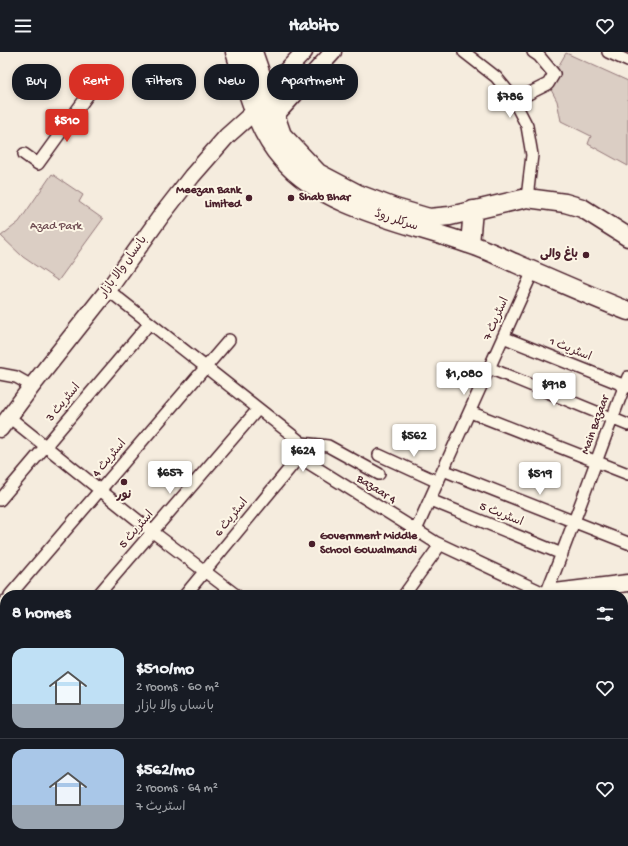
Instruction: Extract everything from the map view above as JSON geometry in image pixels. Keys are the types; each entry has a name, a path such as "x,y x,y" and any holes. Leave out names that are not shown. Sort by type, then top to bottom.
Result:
{"main road":[{"name":"سرکلر روڈ","path":"235,52 255,111 268,141 282,160 306,181 335,198 379,216 470,244 628,311"},
{"name":"سرکلر روڈ","path":"253,52 267,91"},
{"name":"بانساں والا بازار","path":"293,64 304,52"},
{"path":"255,111 275,116 333,52"},
{"name":"بانساں والا بازار","path":"5,423 32,386 108,290 160,216 227,136 255,111 267,91"},
{"name":"سرکلر روڈ","path":"270,100 282,135 318,173 358,194 395,208 429,218 450,216 528,198 565,202 582,208 628,237"},
{"path":"470,244 472,210"},
{"path":"594,590 618,588"}],"street":[{"path":"464,52 496,77 514,101 527,126 532,155 528,198"},
{"path":"514,101 548,84 554,74 540,56 533,52"},
{"path":"608,52 628,61"},
{"path":"24,154 38,164 84,100"},
{"name":"اسٹریٹ 7","path":"416,530 533,271"},
{"path":"108,290 149,324 302,443 328,446 378,473 382,456 438,482"},
{"name":"اسٹریٹ 3","path":"0,500 149,324"},
{"name":"اسٹریٹ 1","path":"503,337 627,383"},
{"name":"اسٹریٹ 4","path":"14,590 229,340"},
{"path":"489,368 628,425"},
{"path":"0,374 16,377 32,386"},
{"name":"Main Bazaar","path":"548,590 575,522 612,418 627,383"},
{"name":"اسٹریٹ 5","path":"102,590 258,409"},
{"path":"470,412 628,474"},
{"path":"5,423 45,446 153,532 229,590"},
{"path":"299,457 302,443"},
{"name":"Bazaar 4","path":"299,457 440,545 537,590"},
{"name":"اسٹریٹ 6","path":"189,590 299,457"},
{"path":"443,470 628,542"},
{"name":"اسٹریٹ 5","path":"430,500 562,554"},
{"path":"408,590 440,545"}],"green space":[{"path":"566,53 628,81 628,166 588,144 591,136 561,121 557,101 548,84"},
{"name":"Azad Park","path":"52,174 83,195 79,202 103,219 58,281 23,257 1,236 19,222"}],"place":[{"name":"Meezan Bank Limited","path":"249,198"},
{"name":"Shab Bhar","path":"291,198"},
{"name":"باغ والی","path":"586,255"},
{"name":"نور","path":"124,482"},
{"name":"Government Middle School Gowalmandi","path":"312,544"}]}
